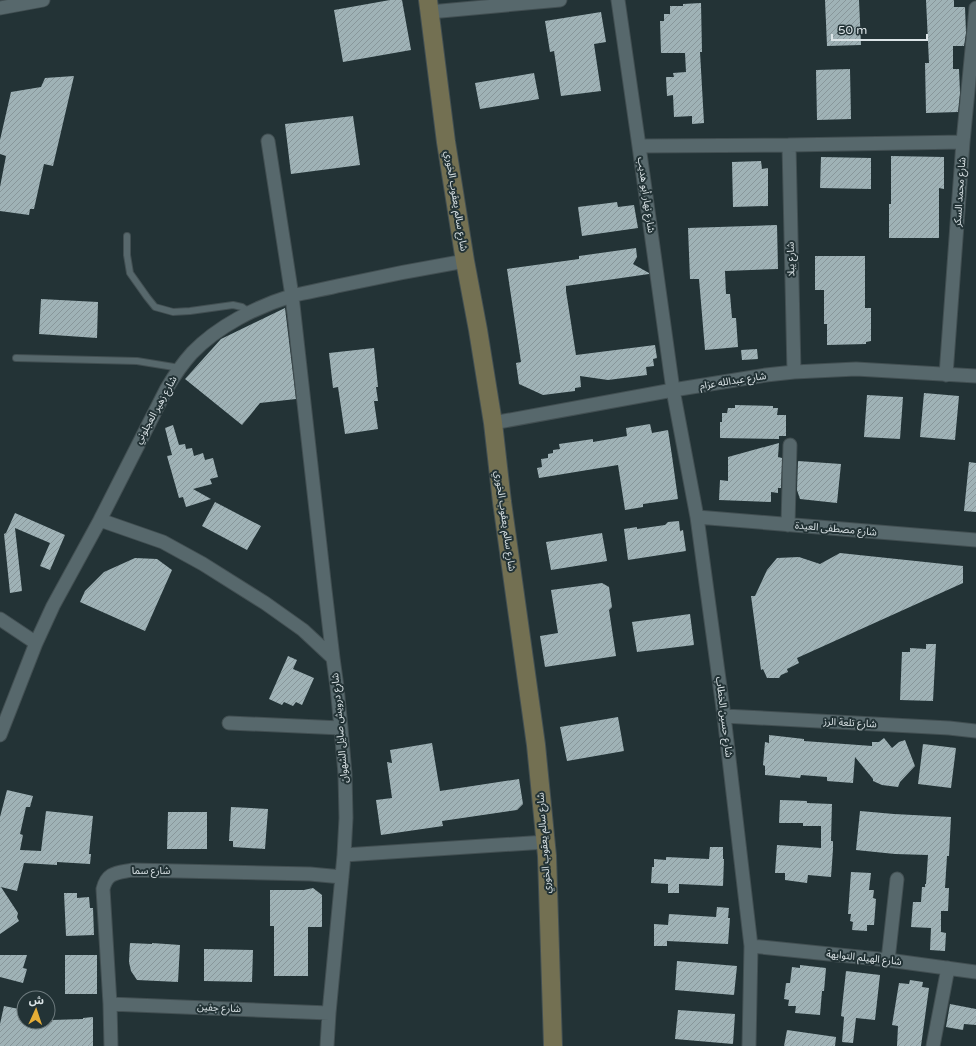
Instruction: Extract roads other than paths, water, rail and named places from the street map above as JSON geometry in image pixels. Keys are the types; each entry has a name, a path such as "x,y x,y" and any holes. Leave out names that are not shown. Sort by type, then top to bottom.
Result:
{"street":[{"path":"0,8 43,0"},
{"path":"429,6 560,0"},
{"name":"شارع نهار أبو هديب","path":"618,0 673,390"},
{"name":"شارع سالم يعقوب الخوري","path":"429,6 446,142 493,423 502,502 536,745 547,856 553,1046"},
{"name":"شارع محمد السكر","path":"946,375 963,142 976,8"},
{"path":"268,141 292,296 333,658"},
{"path":"639,146 963,142"},
{"name":"شارع يبلا","path":"789,145 794,372"},
{"name":"شارع زهير العجلوني","path":"0,735 36,643 53,606 100,520 156,406 166,388 192,353 230,323 273,302 292,296 381,276 465,261"},
{"name":"شارع عبدالله عزام","path":"493,423 673,390 794,372 856,370 976,376"},
{"name":"شارع حسين الخطاب","path":"673,390 697,517 724,716 751,946 749,1046"},
{"path":"788,524 790,445"},
{"name":"شارع مصطفى العيدة","path":"697,517 976,540"},
{"name":"شارع درويش صايل الشهوان","path":"100,520 163,542 203,564 265,603 303,630 333,658 341,728 346,818 327,1046"},
{"path":"0,619 36,643"},
{"name":"شارع تلعة الرز","path":"724,716 949,728 976,731"},
{"path":"229,723 341,728"},
{"path":"344,856 546,842"},
{"name":"شارع سما","path":"111,1046 103,889 104,882 108,877 117,873 132,870 310,874 342,877"},
{"path":"888,960 897,879"},
{"name":"شارع الهيلم التوايهة","path":"751,946 888,960 976,972"},
{"path":"933,1046 948,968"},
{"name":"شارع جفين","path":"110,1004 329,1013"}],"lane":[{"path":"127,236 126,255 130,273 155,307 173,312 233,305 242,307 250,313"},
{"path":"16,358 137,361 180,368"}]}
